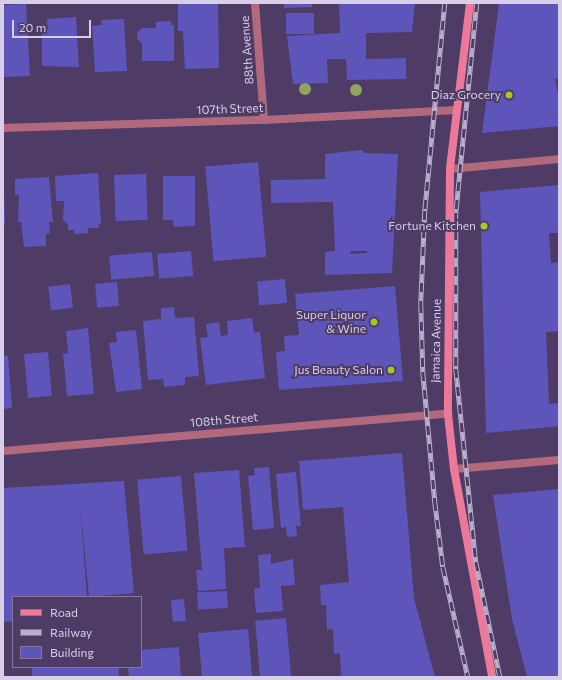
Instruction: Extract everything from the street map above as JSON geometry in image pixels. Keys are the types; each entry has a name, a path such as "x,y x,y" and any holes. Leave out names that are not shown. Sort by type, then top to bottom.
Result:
{"main road":[{"name":"Jamaica Avenue","path":"470,3 450,169 448,414 454,469 492,677"}],"street":[{"name":"88th Avenue","path":"255,3 264,120"},
{"name":"107th Street","path":"3,128 264,120 457,110"},
{"path":"450,169 559,159"},
{"name":"108th Street","path":"3,451 448,414"},
{"path":"454,469 559,460"}],"building":[{"path":"178,3 218,3 219,68 185,69 183,31 178,31"},
{"path":"284,3 312,3 312,7 284,8"},
{"path":"339,3 415,3 412,32 366,33 366,59 406,58 406,79 347,80 346,59 327,59 328,83 293,84 287,36 340,33"},
{"path":"499,3 559,3 559,78 555,79 559,100 559,126 482,133"},
{"path":"26,4 30,76 3,77 3,5"},
{"path":"286,13 314,13 314,34 286,34"},
{"path":"76,17 79,67 42,66 42,30 48,30 47,19"},
{"path":"124,19 127,71 95,72 92,26 102,25 101,20"},
{"path":"171,21 171,25 174,25 174,61 142,61 142,43 137,39 137,33 142,28 156,28 156,22"},
{"path":"362,150 365,153 398,154 392,273 325,275 325,252 335,251 333,202 271,203 271,180 325,179 325,154","holes":["351,251 367,251 367,253 350,254"]},
{"path":"258,162 266,257 213,261 205,167"},
{"path":"98,173 101,224 99,224 99,228 88,228 88,233 74,234 74,230 68,230 68,224 63,220 64,201 56,201 55,176"},
{"path":"146,174 148,220 116,221 114,175"},
{"path":"163,176 195,176 195,226 174,227 173,220 163,220"},
{"path":"49,177 53,222 49,222 50,233 46,234 46,246 24,247 21,222 18,222 19,195 15,195 15,179"},
{"path":"559,185 559,233 549,233 551,263 559,262 559,331 546,332 549,404 559,403 559,426 486,433 480,192"},
{"path":"4,191 5,225 3,225"},
{"path":"191,251 193,276 159,279 157,254"},
{"path":"152,252 154,276 111,280 109,256"},
{"path":"285,279 287,303 259,305 257,281"},
{"path":"117,282 119,306 97,308 95,284"},
{"path":"70,284 73,308 51,311 48,287"},
{"path":"395,286 403,381 279,390 276,352 285,351 284,336 299,335 295,294"},
{"path":"174,307 175,318 194,317 199,376 185,377 185,385 164,387 163,379 148,380 143,321 161,319 161,308"},
{"path":"252,318 254,333 260,332 265,378 206,385 200,338 208,337 206,324 219,322 221,336 228,335 227,321"},
{"path":"88,328 94,394 67,396 63,354 68,353 66,331"},
{"path":"136,330 142,389 116,392 109,343 117,342 116,332"},
{"path":"48,352 52,396 28,398 24,354"},
{"path":"3,356 8,356 12,408 4,409"},
{"path":"402,453 414,598 435,677 341,677 340,653 334,654 333,629 327,630 326,605 321,605 320,585 349,582 343,507 303,510 299,461"},
{"path":"269,467 274,528 253,530 248,476 255,475 254,468"},
{"path":"239,470 245,547 224,548 226,589 198,591 196,570 202,570 194,473"},
{"path":"296,472 301,526 296,526 297,536 287,537 286,527 281,528 276,474"},
{"path":"181,476 188,551 144,555 137,480"},
{"path":"124,481 134,593 89,596 80,503 87,596 12,596 12,621 3,622 3,488"},
{"path":"559,489 559,677 527,677 512,619 493,495"},
{"path":"271,554 271,564 293,559 295,585 281,586 283,611 256,613 254,589 260,588 258,555"},
{"path":"227,591 228,608 198,610 197,593"},
{"path":"184,599 186,621 173,622 171,600"},
{"path":"286,618 291,677 260,677 255,621"},
{"path":"248,629 252,677 202,677 198,633"},
{"path":"179,647 181,677 129,677 128,668 142,668 142,650"},
{"path":"32,668 119,668 119,677 32,677"}],"railway":[{"path":"445,3 425,211 421,304 423,372 435,502 443,567 468,677"},
{"path":"477,3 456,213 456,369 476,562 500,677"}],"place":[{"name":"Diaz Grocery","path":"509,95"},
{"name":"Fortune Kitchen","path":"484,226"},
{"name":"Super Liquor & Wine","path":"374,322"},
{"name":"Jus Beauty Salon","path":"391,370"}]}
